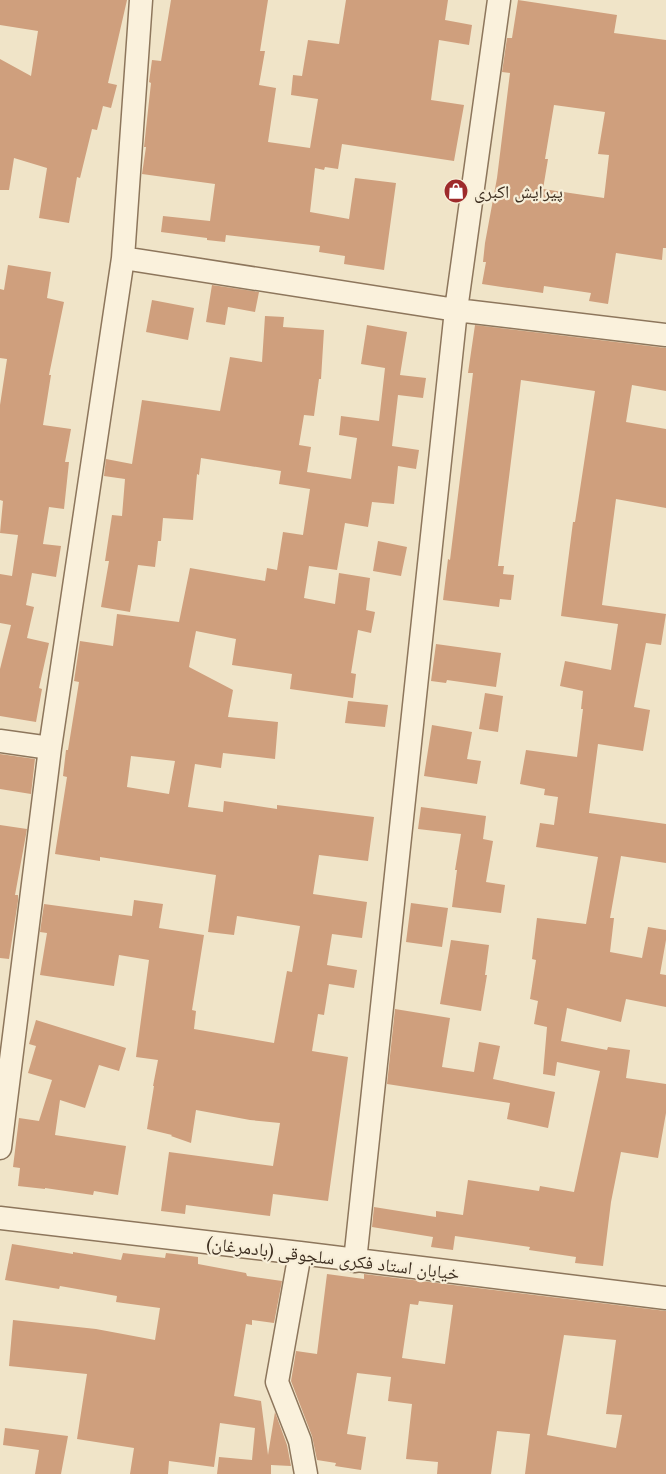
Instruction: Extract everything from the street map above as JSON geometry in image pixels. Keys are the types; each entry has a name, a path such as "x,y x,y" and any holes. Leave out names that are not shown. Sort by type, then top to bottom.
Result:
{"street":[{"path":"0,1148 50,748 123,258 141,0"},
{"path":"355,1260 456,310 499,0"},
{"path":"123,258 456,310 666,335"},
{"path":"0,741 50,748"},
{"name":"خیابان استاد فکری سلجوقی (بادمرغان)","path":"0,1218 666,1298"},
{"path":"300,1253 277,1382 300,1441 306,1474"}],"building":[{"path":"0,0 127,0 108,83 117,85 111,108 103,106 97,130 92,129 80,178 77,177 69,223 39,218 47,168 14,158 9,190 0,190 0,59 31,76 38,31 0,25"},
{"path":"171,0 268,0 260,51 265,51 259,85 276,88 268,142 310,148 318,99 291,95 293,75 302,76 308,40 339,44 346,0 448,0 445,20 472,25 469,45 439,40 431,100 464,105 454,161 342,144 338,169 325,167 324,170 315,168 310,212 349,219 355,178 396,183 384,270 344,264 345,256 319,252 320,246 226,235 225,242 161,232 163,216 210,221 215,184 142,174 146,147 144,147 152,60 161,61"},
{"path":"518,0 617,15 614,33 666,40 666,248 663,248 662,260 616,253 608,304 589,301 591,293 544,286 543,293 482,284 486,262 483,262 485,243 497,178 510,73 502,72 507,38 512,38","holes":["554,105 605,112 598,154 609,155 604,198 543,189 548,159 545,159"]},
{"path":"8,265 51,272 47,298 64,302 49,375 51,375 43,425 71,429 65,462 69,462 64,509 49,507 43,544 61,546 56,577 32,573 26,605 34,607 27,638 49,643 39,688 42,689 36,722 0,716 0,669 11,625 0,623 0,574 12,576 18,535 0,533 3,501 0,500 0,405 7,359 0,358 0,289 4,290"},
{"path":"212,285 259,292 255,312 228,307 225,325 206,322"},
{"path":"152,300 194,308 188,340 146,332"},
{"path":"265,316 284,317 283,327 324,330 321,379 319,379 314,416 304,415 299,445 311,447 307,472 351,479 357,438 339,435 341,416 379,421 385,368 361,364 367,325 407,332 400,375 426,378 423,398 398,395 392,446 419,450 416,469 398,466 394,504 372,502 368,527 345,523 337,570 309,566 304,598 335,604 339,573 370,578 366,610 375,612 371,633 358,630 351,673 356,674 353,698 290,689 292,674 232,665 236,639 196,631 189,667 233,690 228,717 278,722 275,759 223,753 221,768 195,764 188,807 223,812 224,801 277,809 277,805 374,817 368,861 319,855 313,894 367,902 362,938 332,934 327,965 357,970 354,988 329,984 324,1015 318,1014 312,1051 348,1057 328,1201 273,1194 270,1216 186,1205 185,1214 161,1211 169,1152 273,1166 280,1123 250,1120 196,1110 191,1143 172,1135 147,1129 158,1060 136,1057 149,960 119,955 114,986 40,975 47,933 40,932 44,904 132,916 134,900 163,904 159,928 204,935 192,1010 196,1011 194,1029 274,1043 287,971 292,972 300,926 237,916 234,935 208,932 216,875 100,857 100,861 55,854 67,777 63,776 66,750 68,750 79,682 74,681 80,641 113,646 117,614 179,622 190,568 265,581 267,568 277,570 283,532 303,535 310,489 279,484 281,471 201,458 199,475 197,474 193,520 163,518 161,541 158,541 155,567 138,565 130,612 101,607 109,561 105,561 112,515 122,516 125,479 104,476 106,459 132,464 142,400 220,411 230,357 262,362","holes":["131,756 175,761 169,794 127,787"]},
{"path":"475,325 666,348 666,391 632,385 626,422 666,429 666,508 616,499 602,605 666,614 661,645 646,643 634,707 650,710 643,751 598,744 589,813 666,824 666,863 621,856 610,918 614,918 610,952 642,958 648,927 666,930 660,974 666,975 666,1007 626,999 621,1022 567,1008 561,1041 607,1050 608,1047 630,1050 626,1078 666,1084 666,1113 658,1158 621,1152 611,1202 603,1266 575,1263 576,1257 529,1250 530,1247 455,1236 453,1250 431,1247 433,1237 372,1227 374,1207 436,1217 436,1211 463,1215 468,1180 539,1191 540,1186 574,1192 600,1071 557,1062 555,1076 543,1074 547,1027 534,1024 538,1001 530,999 536,960 532,959 537,918 586,924 598,857 536,847 540,823 554,825 558,797 544,795 545,789 520,784 526,750 577,757 583,709 581,709 583,691 560,686 565,661 611,670 618,624 561,616 573,522 575,522 595,391 521,380 498,566 504,566 503,574 514,575 511,600 500,599 499,607 443,600 448,559 450,560 473,373 468,373"},
{"path":"378,541 407,547 401,576 373,571"},
{"path":"436,644 501,653 496,687 447,680 446,683 431,681"},
{"path":"485,693 503,696 498,732 479,729"},
{"path":"348,701 388,705 385,727 345,723"},
{"path":"432,725 472,732 467,759 481,761 477,784 424,776"},
{"path":"0,754 35,759 31,794 0,789"},
{"path":"421,807 486,816 483,839 493,841 486,882 505,885 501,913 452,907 457,870 455,870 461,834 418,829"},
{"path":"0,825 27,829 15,895 18,895 18,901 9,959 0,958"},
{"path":"411,903 448,908 442,947 406,942"},
{"path":"451,940 489,945 485,975 487,975 481,1011 440,1004"},
{"path":"395,1009 450,1018 442,1067 474,1072 479,1042 500,1046 493,1079 555,1092 548,1128 507,1119 510,1103 387,1084"},
{"path":"36,1020 126,1048 119,1071 99,1065 85,1108 60,1100 55,1135 126,1146 118,1195 94,1191 93,1195 18,1186 20,1168 13,1167 19,1118 39,1121 52,1080 28,1073 36,1046 29,1044"},
{"path":"12,1244 121,1260 123,1253 165,1258 166,1253 198,1257 198,1264 246,1273 247,1276 282,1281 274,1323 252,1320 252,1325 246,1324 234,1396 261,1401 268,1455 275,1412 287,1445 291,1466 271,1465 271,1474 217,1474 219,1457 252,1460 255,1428 220,1423 214,1467 169,1461 168,1474 130,1474 134,1448 77,1439 87,1374 9,1366 13,1320 96,1329 155,1340 160,1308 116,1302 117,1296 60,1286 59,1289 5,1280"},
{"path":"327,1274 364,1279 364,1274 666,1311 666,1474 525,1474 530,1434 497,1431 491,1474 437,1474 438,1462 406,1459 412,1404 388,1401 391,1377 357,1373 347,1434 366,1437 361,1470 335,1466 336,1463 317,1460 312,1436 291,1381 296,1351 317,1354","holes":["419,1301 453,1305 445,1364 402,1358 410,1304 418,1305","564,1335 616,1340 606,1414 622,1415 616,1448 547,1435"]},
{"path":"5,1428 68,1436 61,1474 35,1474 39,1450 3,1445"}],"place":[{"name":"پیرایش اکبری","path":"456,191"}]}
